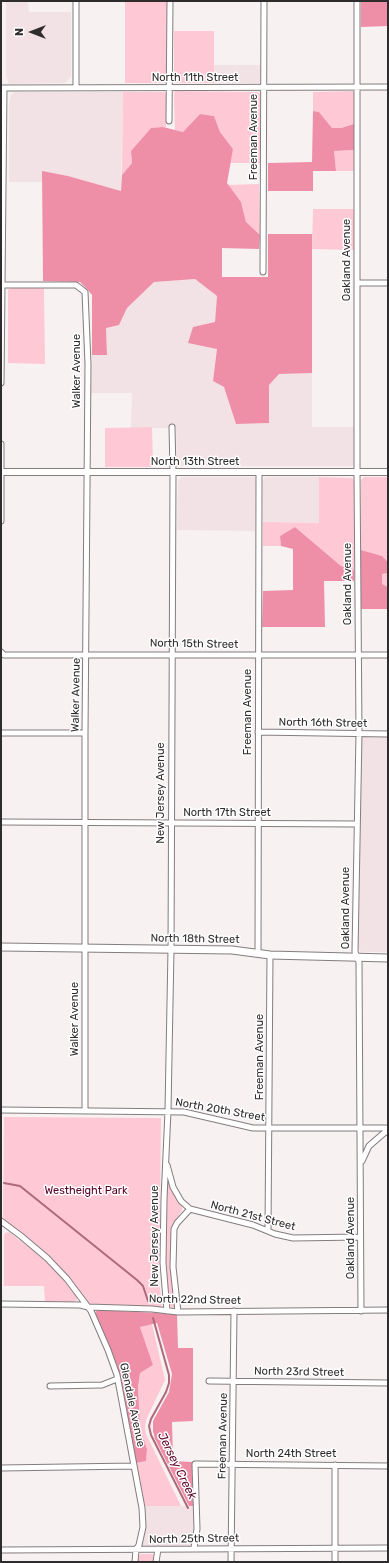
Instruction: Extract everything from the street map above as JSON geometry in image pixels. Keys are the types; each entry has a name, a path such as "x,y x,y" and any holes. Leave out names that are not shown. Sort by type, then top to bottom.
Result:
{"main road":[{"name":"North 18th Street","path":"1,947 232,950 270,956 388,958"}],"street":[{"path":"76,1 76,88"},
{"path":"169,121 170,1"},
{"name":"Freeman Avenue","path":"263,272 264,1"},
{"name":"Oakland Avenue","path":"357,1 357,472 359,733 356,824 355,952 359,962 361,1311"},
{"name":"North 11th Street","path":"2,88 264,88 388,86"},
{"path":"1,383 2,88"},
{"path":"357,283 388,283"},
{"name":"Walker Avenue","path":"2,285 76,285 85,292 87,315 85,1111"},
{"name":"New Jersey Avenue","path":"167,1311 163,1263 171,949 172,426"},
{"path":"1,444 1,521"},
{"name":"North 13th Street","path":"1,472 388,472"},
{"name":"Freeman Avenue","path":"258,953 257,823 259,472"},
{"name":"North 15th Street","path":"1,652 4,655 388,655"},
{"name":"North 16th Street","path":"258,732 388,734"},
{"path":"1,733 85,733"},
{"name":"North 17th Street","path":"1,822 356,824"},
{"name":"Freeman Avenue","path":"268,1231 270,956"},
{"name":"North 20th Street","path":"1,1110 168,1111 184,1112 253,1128 388,1128"},
{"name":"Oakland Avenue","path":"361,1166 362,1159 369,1146 388,1131"},
{"name":"New Jersey Avenue","path":"166,1160 173,1187 181,1201 190,1210 177,1223 174,1229 173,1267 178,1312"},
{"name":"North 21st Street","path":"190,1210 253,1224 268,1231 293,1238 360,1237"},
{"name":"Glendale Avenue","path":"1,1221 21,1236 56,1267 76,1290 88,1307 108,1350 117,1375 142,1508 143,1527 139,1545 136,1550 135,1562"},
{"name":"North 22nd Street","path":"1,1304 80,1305 88,1307 152,1309 178,1312 388,1310"},
{"name":"Freeman Avenue","path":"232,1562 234,1311"},
{"path":"50,1386 102,1385 117,1379"},
{"name":"North 23rd Street","path":"209,1381 388,1383"},
{"name":"North 24th Street","path":"194,1548 197,1529 195,1464 388,1466"},
{"path":"335,1465 335,1562"},
{"path":"1,1468 134,1466"},
{"name":"North 25th Street","path":"1,1550 388,1548"},
{"path":"156,1562 158,1549"}],"shaded area":[{"path":"6,1 28,1 29,12 71,12 71,77 65,83 9,84 6,76"},
{"path":"361,1 388,1 388,26 361,27"},
{"path":"214,65 260,65 260,82 214,83"},
{"path":"15,92 123,92 121,191 68,176 42,172 42,182 9,182 9,104 11,95"},
{"path":"313,111 319,112 332,128 341,128 354,124 354,150 334,151 336,171 313,171 313,191 268,191 268,163 312,162"},
{"path":"200,114 214,116 220,132 233,149 227,183 241,202 246,222 260,235 259,249 222,248 222,277 268,277 268,234 312,234 312,373 279,374 269,385 269,423 236,424 224,387 213,381 217,349 188,343 193,327 215,322 217,296 195,279 154,282 127,308 119,325 106,328 107,355 92,355 92,295 87,289 80,282 43,281 42,171 68,176 121,191 122,175 132,163 131,151 151,128 163,127 183,132"},
{"path":"195,279 217,296 215,323 193,327 217,349 213,381 224,387 236,424 269,423 268,385 279,374 312,373 312,427 354,427 353,466 179,466 177,464 176,428 131,428 132,393 91,393 92,355 107,355 106,327 119,325 127,308 154,282"},
{"path":"181,477 254,477 256,479 255,531 177,530 178,482"},
{"path":"265,477 319,477 319,523 263,522 263,481"},
{"path":"295,527 341,566 354,570 354,581 324,581 325,627 262,627 263,591 293,590 293,549 281,546 280,536"},
{"path":"361,550 382,556 388,562 388,573 382,574 382,584 388,587 388,609 361,609"},
{"path":"388,737 388,952 361,952 358,945 362,738"},
{"path":"96,1311 177,1314 178,1348 193,1348 193,1421 172,1422 173,1461 192,1462 193,1506 189,1506 155,1439 153,1431 153,1421 169,1392 172,1374 157,1323 140,1327 153,1365 140,1373 138,1387 140,1427 147,1449 146,1461 136,1463 117,1365 95,1314"},
{"path":"145,1506 193,1506 194,1528 191,1546 144,1547 142,1545 145,1528"}],"green space":[{"path":"125,1 167,1 165,83 125,83"},
{"path":"174,31 214,31 214,83 174,83"},
{"path":"175,91 258,92 260,94 260,163 230,163 233,149 220,132 214,116 200,114 183,132 175,130"},
{"path":"353,91 354,124 341,128 332,128 319,112 313,111 313,92"},
{"path":"123,92 164,92 166,94 166,127 151,128 131,151 132,163 122,175"},
{"path":"354,150 354,171 336,171 334,151"},
{"path":"259,184 260,235 246,222 241,202 228,185"},
{"path":"313,209 354,209 354,250 312,249"},
{"path":"11,288 44,288 45,364 8,363 8,290"},
{"path":"152,427 153,467 105,467 105,428"},
{"path":"319,477 352,478 354,480 354,570 341,566 295,527 280,536 281,546 263,546 263,522 319,523"},
{"path":"364,477 388,477 388,562 382,556 361,550 361,480"},
{"path":"388,573 388,587 382,584 382,574"},
{"name":"Westheight Park","path":"4,1117 161,1118 159,1280 162,1305 160,1307 89,1304 47,1254 5,1221 3,1216"},
{"path":"169,1179 173,1191 182,1206 182,1210 174,1223 175,1306 172,1308 168,1299 166,1258 167,1180"},
{"path":"9,1232 34,1251 61,1276 77,1297 77,1300 74,1302 45,1302 44,1286 4,1286 4,1236 5,1233"},
{"path":"152,1324 165,1380 146,1420 145,1428 146,1434 181,1506 145,1506 136,1463 146,1461 147,1448 140,1427 138,1387 140,1373 153,1365 140,1327"},
{"path":"141,1554 153,1554 153,1562 137,1562 138,1556"}],"waterway":[{"name":"Jersey Creek","path":"4,1183 20,1186 137,1280 143,1286 148,1301"},
{"name":"Jersey Creek","path":"153,1318 169,1375 169,1383 149,1426 151,1435 188,1508"}]}
